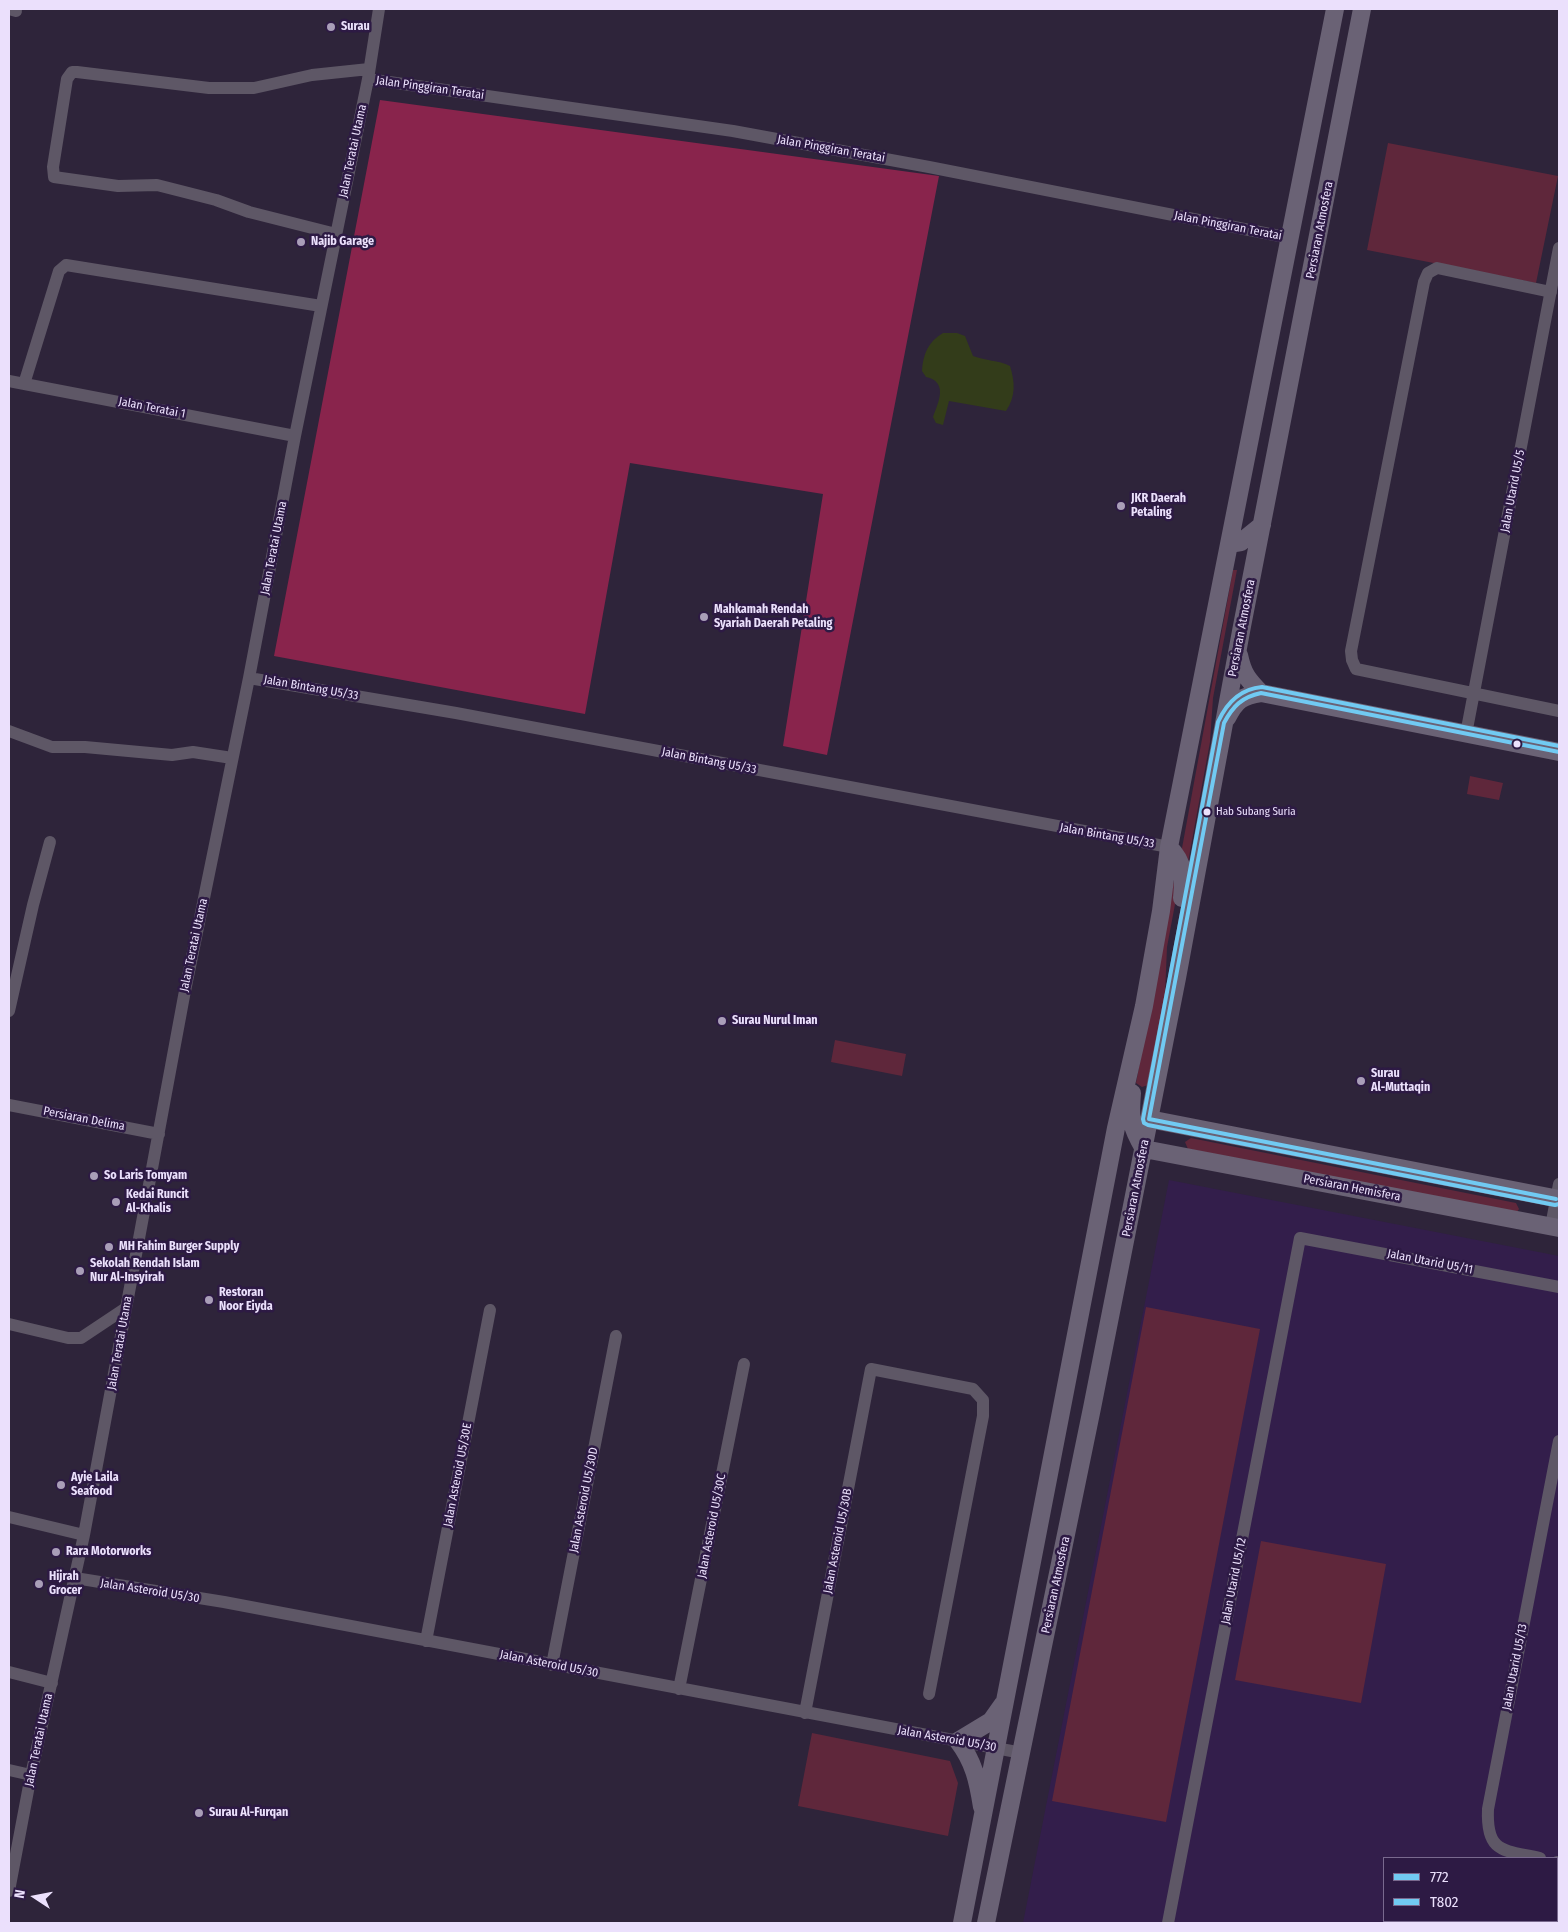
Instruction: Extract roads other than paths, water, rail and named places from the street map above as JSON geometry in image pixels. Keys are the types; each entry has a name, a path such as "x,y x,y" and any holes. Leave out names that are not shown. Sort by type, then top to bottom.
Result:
{"street":[{"name":"Jalan Teratai Utama","path":"10,1886 84,1535 186,986 369,74 379,9"},
{"name":"Persiaran Atmosfera","path":"962,1923 1126,1079 1144,1006 1161,911 1169,848 1335,9"},
{"name":"Persiaran Atmosfera","path":"986,1923 1150,1119 1224,722 1362,9"},
{"name":"Jalan Pinggiran Teratai","path":"336,234 249,212 216,200 157,185 118,186 54,177 53,167 67,79 72,72 76,72 210,88 254,88 312,75 369,74 733,131 929,167 1290,238"},
{"name":"Jalan Utarid U5/5","path":"1466,734 1559,248"},
{"path":"24,384 60,271 66,265 322,306"},
{"path":"1551,292 1437,268 1428,273 1424,282 1384,478 1351,651 1356,669 1559,711"},
{"name":"Jalan Teratai 1","path":"9,382 295,436"},
{"path":"1234,522 1240,527 1257,553"},
{"path":"1229,544 1241,542 1262,525"},
{"path":"1238,652 1242,671 1261,693"},
{"name":"Jalan Bintang U5/33","path":"249,678 456,713 1169,848"},
{"path":"1224,722 1233,706 1246,695 1261,693 1559,752"},
{"path":"9,731 52,747 85,747 172,755 193,752 232,758"},
{"path":"9,1011 33,905 50,842"},
{"path":"1169,848 1181,863 1184,877 1177,938 1177,978"},
{"path":"1144,1006 1132,1083 1131,1114 1133,1131 1144,1149"},
{"name":"Persiaran Delima","path":"9,1105 159,1134"},
{"path":"1089,1273 1113,1180 1124,1146 1133,1131 1150,1119 1558,1194 1555,1227"},
{"name":"Persiaran Hemisfera","path":"1144,1149 1555,1227"},
{"name":"Jalan Utarid U5/11","path":"1300,1238 1559,1287"},
{"name":"Jalan Utarid U5/12","path":"1168,1923 1300,1238"},
{"path":"9,1324 68,1338 81,1338 126,1308"},
{"name":"Jalan Asteroid U5/30E","path":"426,1640 490,1310"},
{"name":"Jalan Asteroid U5/30D","path":"552,1665 616,1336"},
{"name":"Jalan Asteroid U5/30C","path":"679,1689 744,1364"},
{"name":"Jalan Asteroid U5/30B","path":"805,1713 871,1369 973,1389 983,1400 983,1416 929,1694"},
{"name":"Jalan Utarid U5/13","path":"1535,1857 1502,1850 1492,1841 1487,1828 1488,1809 1559,1441"},
{"path":"9,1516 84,1535"},
{"name":"Jalan Asteroid U5/30","path":"75,1578 224,1602 1022,1753"},
{"path":"9,1672 52,1683"},
{"path":"984,1817 971,1761 958,1741 991,1721 1007,1699"},
{"path":"9,1770 32,1775"}],"place":[{"name":"Surau","path":"331,27"},
{"name":"Najib Garage","path":"301,242"},
{"name":"JKR Daerah Petaling","path":"1121,506"},
{"name":"Mahkamah Rendah Syariah Daerah Petaling","path":"704,617"},
{"name":"Hab Subang Suria","path":"1207,812"},
{"name":"Surau Nurul Iman","path":"722,1021"},
{"name":"Surau Al-Muttaqin","path":"1361,1081"},
{"name":"So Laris Tomyam","path":"94,1176"},
{"name":"Kedai Runcit Al-Khalis","path":"116,1202"},
{"name":"MH Fahim Burger Supply","path":"109,1247"},
{"name":"Sekolah Rendah Islam Nur Al-Insyirah","path":"80,1271"},
{"name":"Restoran Noor Eiyda","path":"209,1300"},
{"name":"Ayie Laila Seafood","path":"61,1485"},
{"name":"Rara Motorworks","path":"56,1552"},
{"name":"Hijrah Grocer","path":"39,1584"},
{"name":"Surau Al-Furqan","path":"199,1813"}]}
